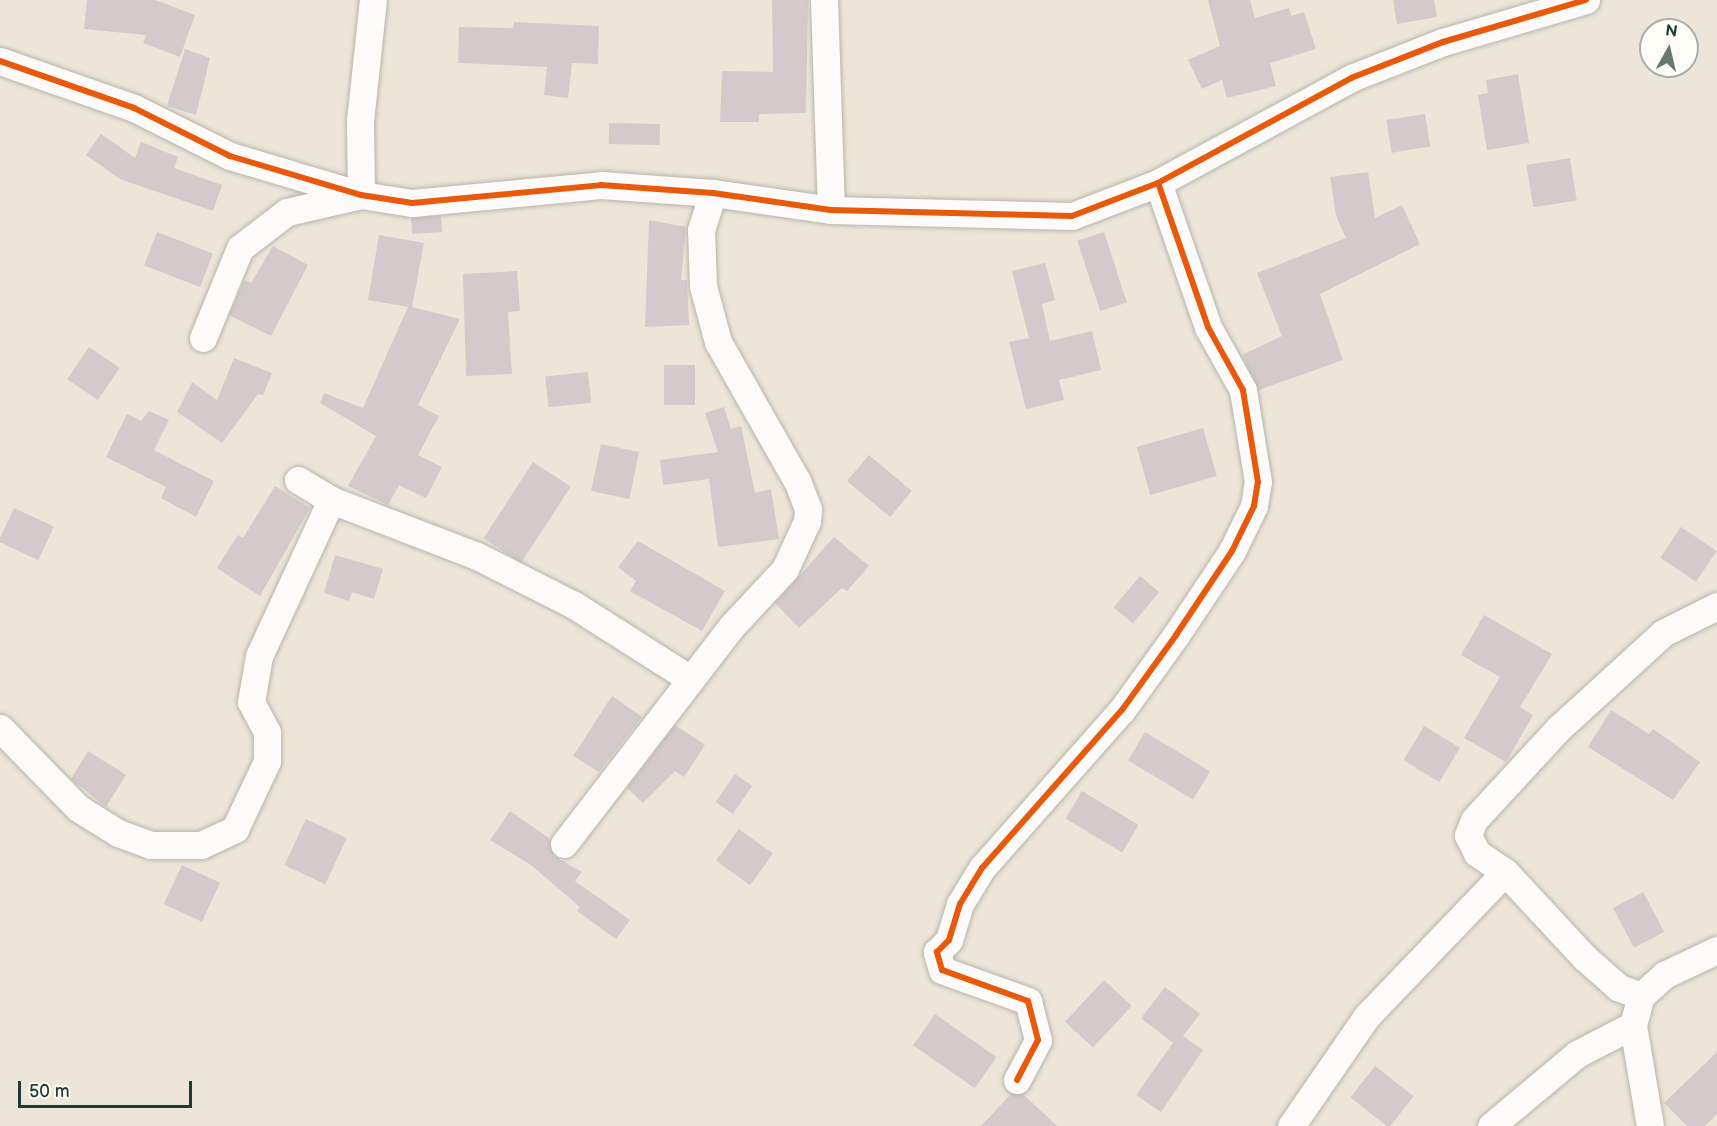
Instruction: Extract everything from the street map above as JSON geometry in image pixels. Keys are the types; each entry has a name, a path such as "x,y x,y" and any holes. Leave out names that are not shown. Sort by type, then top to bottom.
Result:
{"street":[{"path":"361,195 360,120 374,0"},
{"path":"824,0 831,210"},
{"path":"0,62 134,108 230,156 361,195 412,203 601,185 713,193 831,210 1072,216 1158,183 1351,78 1443,42 1586,0"},
{"path":"1017,1080 1038,1040 1028,1001 942,970 937,952 949,940 960,904 982,868 1122,710 1176,635 1232,551 1254,506 1258,482 1243,390 1208,327 1158,183"},
{"path":"564,844 690,679 784,568 808,509 718,342 703,286 701,230 713,193"},
{"path":"203,338 240,248 287,212 361,195"},
{"path":"298,480 331,500 487,561 574,605 690,679"},
{"path":"0,728 78,808 118,833 152,845 201,845 235,829 267,760 267,732 251,702 259,656 331,500"},
{"path":"1641,996 1618,987 1585,958 1505,872 1477,853 1468,835 1474,819 1552,736 1664,633 1717,606"},
{"path":"1291,1126 1367,1016 1505,872"},
{"path":"1650,1126 1633,1025 1641,996 1664,975 1717,950"},
{"path":"1491,1126 1578,1054 1633,1025"}],"building":[{"path":"87,0 155,0 195,15 180,57 143,43 146,35 84,29"},
{"path":"772,0 808,0 806,113 759,114 759,122 720,122 722,71 773,72"},
{"path":"1208,0 1250,0 1255,18 1289,8 1291,16 1304,12 1316,49 1270,63 1276,86 1227,98 1222,80 1202,89 1188,60 1220,46"},
{"path":"1393,0 1434,0 1437,17 1397,24"},
{"path":"514,22 599,26 598,64 572,63 568,98 544,95 547,67 458,63 459,27 513,28"},
{"path":"185,49 210,58 196,115 167,106"},
{"path":"1518,74 1529,143 1487,150 1478,95 1488,93 1486,80"},
{"path":"1425,114 1430,147 1392,153 1386,120"},
{"path":"609,123 660,124 660,145 609,144"},
{"path":"101,134 135,158 141,142 178,157 174,168 222,185 213,211 120,179 86,155"},
{"path":"1570,158 1577,200 1533,207 1527,165"},
{"path":"1368,172 1375,218 1402,205 1420,244 1320,294 1343,360 1259,390 1242,355 1282,336 1257,273 1346,238 1336,216 1330,177"},
{"path":"441,216 442,232 412,234 411,218"},
{"path":"649,220 686,227 681,280 687,280 689,325 645,327"},
{"path":"157,232 213,254 200,287 144,266"},
{"path":"1104,232 1127,302 1100,311 1077,241"},
{"path":"379,235 424,243 412,307 460,319 418,405 439,416 418,455 442,467 426,498 399,485 388,505 348,486 376,436 320,403 324,393 363,408 408,307 368,300"},
{"path":"273,246 308,265 271,336 229,315 245,280 251,283"},
{"path":"1045,263 1055,300 1042,304 1050,341 1092,331 1101,370 1059,380 1064,400 1026,409 1009,342 1029,338 1012,271"},
{"path":"517,271 520,311 508,312 512,374 466,376 463,274"},
{"path":"89,347 120,368 98,400 67,379"},
{"path":"234,358 272,373 263,395 258,394 222,443 177,412 192,382 217,400"},
{"path":"664,365 695,365 695,405 664,405"},
{"path":"588,372 591,403 548,407 545,376"},
{"path":"724,407 731,429 741,426 755,493 771,489 779,539 718,547 709,479 663,485 660,460 718,452 705,413"},
{"path":"149,411 169,420 154,450 214,481 196,517 161,498 166,487 106,457 127,414 141,421"},
{"path":"1203,428 1217,476 1150,495 1137,447"},
{"path":"601,444 639,452 629,499 591,491"},
{"path":"869,455 912,491 890,517 847,481"},
{"path":"533,462 571,487 521,563 483,538"},
{"path":"275,486 310,508 260,596 217,568 238,535 243,538"},
{"path":"14,508 54,527 38,560 0,542"},
{"path":"1681,527 1717,551 1696,582 1660,558"},
{"path":"834,537 869,566 847,591 842,588 799,628 775,603"},
{"path":"638,541 725,591 702,631 630,591 636,581 618,567"},
{"path":"335,555 383,569 374,599 352,592 349,601 324,593"},
{"path":"1140,576 1159,592 1133,623 1114,607"},
{"path":"1484,615 1552,654 1520,707 1533,715 1506,762 1464,738 1500,677 1461,655"},
{"path":"612,696 642,717 599,772 573,756"},
{"path":"1611,710 1649,734 1653,729 1700,762 1673,800 1588,747"},
{"path":"675,725 705,745 684,777 675,771 643,803 627,788"},
{"path":"1424,726 1460,748 1439,782 1403,760"},
{"path":"1145,732 1210,771 1193,799 1128,760"},
{"path":"88,751 126,775 106,807 71,779"},
{"path":"735,774 752,786 733,814 715,802"},
{"path":"1082,791 1139,825 1122,852 1066,818"},
{"path":"510,811 549,838 554,856 582,872 575,881 630,920 616,939 577,911 580,907 531,865 490,840"},
{"path":"306,819 347,838 325,884 284,865"},
{"path":"739,829 773,854 750,885 716,861"},
{"path":"182,865 220,883 202,922 164,904"},
{"path":"1643,892 1664,932 1634,948 1613,908"},
{"path":"1104,980 1132,1006 1093,1048 1065,1022"},
{"path":"1165,987 1200,1014 1183,1036 1203,1050 1161,1112 1136,1095 1173,1043 1141,1018"},
{"path":"935,1014 996,1057 975,1088 913,1045"},
{"path":"1717,1052 1717,1114 1705,1126 1687,1126 1664,1103"},
{"path":"1375,1066 1414,1096 1390,1126 1387,1126 1350,1098"},
{"path":"1011,1094 1023,1094 1057,1126 981,1126"}],"cycle path":[{"path":"0,61 134,108 230,156 361,195 412,203 601,185 713,193 831,210 1072,216 1158,183 1351,78 1443,42 1586,0"},
{"path":"1017,1080 1038,1040 1028,1001 942,970 937,952 949,940 960,904 982,868 1122,710 1176,635 1232,551 1254,506 1258,482 1243,390 1208,327 1158,183"}]}
